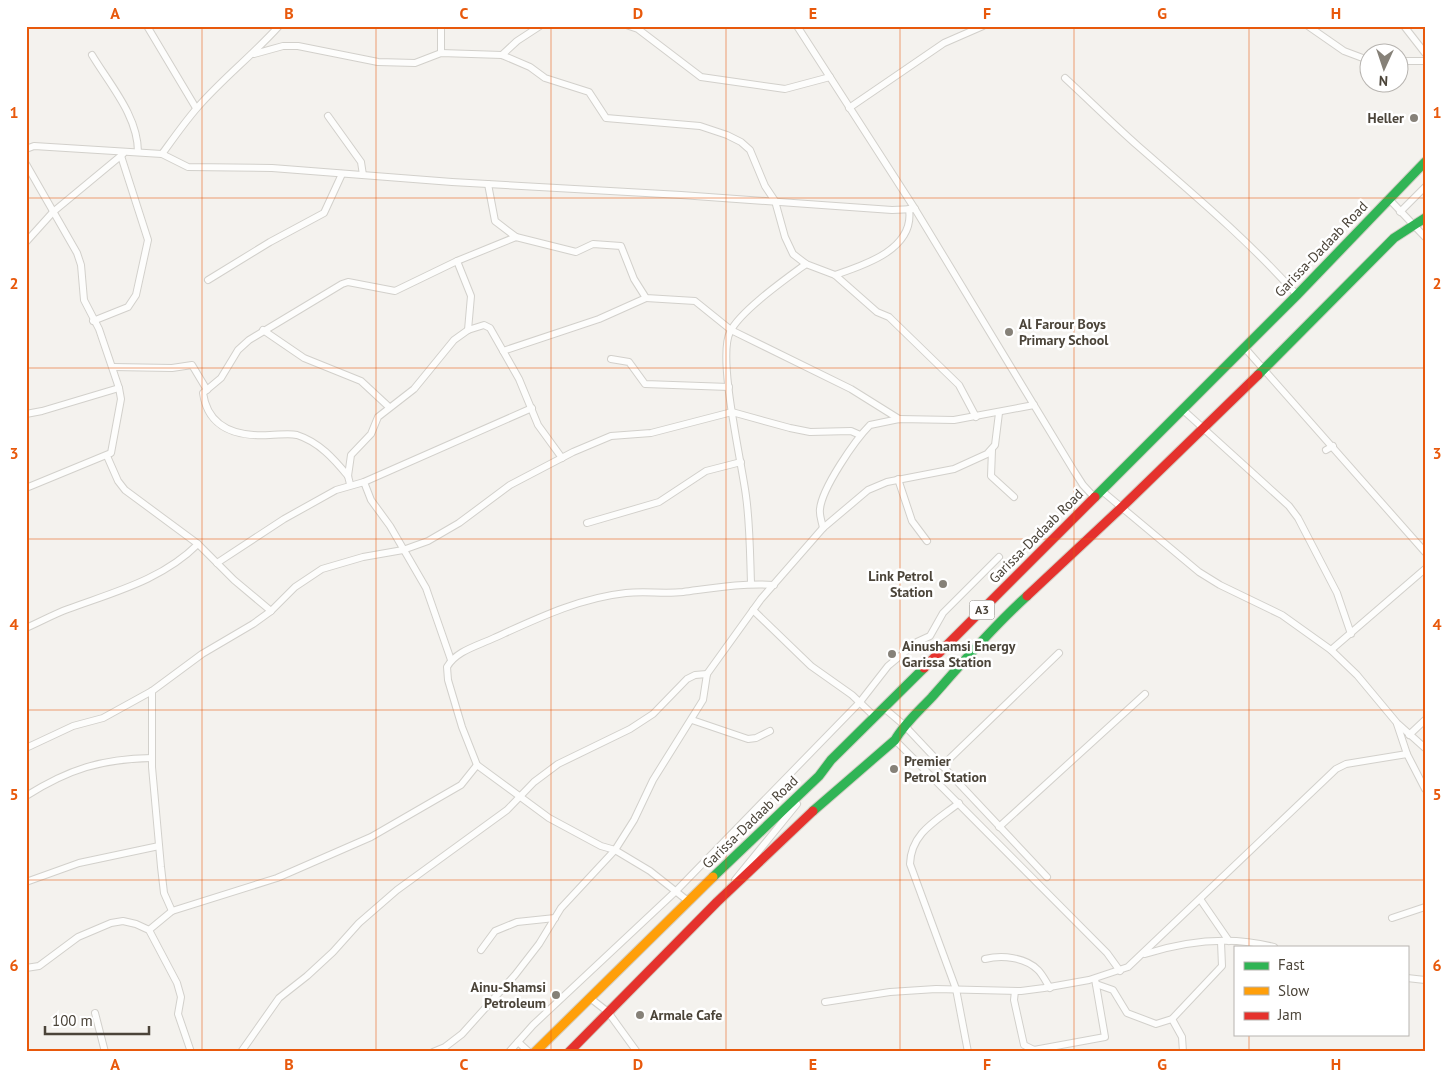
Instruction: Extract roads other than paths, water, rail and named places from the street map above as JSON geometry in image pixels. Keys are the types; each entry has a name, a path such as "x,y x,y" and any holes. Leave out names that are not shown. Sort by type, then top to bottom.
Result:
{"main road":[{"name":"Garissa-Dadaab Road","path":"535,1052 688,901 819,776 831,760 1297,295 1425,162"},
{"path":"569,1052 717,902 827,797 894,740 904,725 925,705 992,628 1121,508 1202,426 1332,302 1394,238 1425,218"}],"street":[{"path":"147,26 196,108"},
{"path":"162,154 196,108 225,78 254,54 278,26"},
{"path":"441,26 441,53"},
{"path":"502,55 517,40 540,26"},
{"path":"630,26 638,29 701,77 785,89 830,77"},
{"path":"797,26 1083,485 1095,498"},
{"path":"849,108 944,43 983,26"},
{"path":"1308,26 1344,51 1358,56"},
{"path":"1404,26 1425,53"},
{"path":"254,54 283,46 298,46 378,62 415,63 441,53 502,55 530,67 545,78 589,92 606,118 700,126 741,142 750,150 765,186 775,201 785,237 793,254 806,264 835,275 877,312 889,317 959,385 976,417"},
{"path":"92,55 132,120 138,138 138,152"},
{"path":"1408,61 1425,61"},
{"path":"1065,78 1138,146 1220,217 1270,264 1297,295"},
{"path":"328,116 361,162 363,176"},
{"path":"26,149 34,146 162,154 188,167 272,168 363,176 912,209"},
{"path":"26,242 53,212 127,151"},
{"path":"93,321 128,307 136,295 148,240 121,156"},
{"path":"26,164 77,253 81,265 84,300 114,368 121,399 114,450 107,456 26,488"},
{"path":"208,280 270,242 324,213 342,174"},
{"path":"488,184 495,221 516,238 572,252 593,244 621,246 634,279 646,298"},
{"path":"1400,212 1425,187"},
{"path":"1389,199 1425,237"},
{"path":"835,275 877,259 894,248 910,224 912,209"},
{"path":"348,476 325,451 298,435 252,436 221,427 205,403 203,393 221,378 238,350 264,330 342,284 348,282 394,291 457,261 516,238"},
{"path":"457,261 471,296 468,330"},
{"path":"751,584 747,498 732,412 725,349 731,330 774,287 806,264"},
{"path":"503,351 599,319 646,298 695,301 731,330 851,389 899,419"},
{"path":"350,484 348,476 353,453 371,434 378,416 414,388 442,353 468,330 484,325 490,328 503,351 532,408 538,425 562,458"},
{"path":"264,330 304,358 361,381 389,408"},
{"path":"1244,347 1425,552"},
{"path":"611,359 629,362 645,384 729,387"},
{"path":"114,368 172,368 192,365 208,390"},
{"path":"26,414 120,388"},
{"path":"823,528 820,506 840,464 860,435 870,425 899,419 954,420 1034,405"},
{"path":"217,563 284,519 350,484 364,482 532,408"},
{"path":"1182,409 1289,506 1298,518 1336,593 1351,634"},
{"path":"26,748 73,726 103,718 152,691 176,672 271,610 295,587 322,569 363,557 404,550 428,541 450,530 499,492 562,458 611,436 651,433 732,412 810,432 851,431 860,435"},
{"path":"999,413 995,444 992,450 991,476 1014,497"},
{"path":"1326,450 1332,446"},
{"path":"433,1052 453,1042 515,975 555,918 615,850 634,820 653,780 703,700 707,674 752,610 823,528 868,490 898,479 954,469 992,450"},
{"path":"107,456 118,481 125,490 198,544 234,580 271,610"},
{"path":"587,523 659,502 706,471 740,462"},
{"path":"898,479 912,521 927,541"},
{"path":"364,482 371,500 426,588 451,660"},
{"path":"1102,491 1199,572 1220,585 1282,615 1331,650 1357,675 1397,723 1425,748"},
{"path":"26,628 67,609 115,593 158,574 186,556 198,544"},
{"path":"509,1052 676,891 860,702 888,666 917,642 930,636 943,613 999,557"},
{"path":"1331,650 1425,569"},
{"path":"688,901 650,871 615,850 587,839 549,818 520,797 501,780 477,765 462,727 446,667 457,654 532,621 582,602 628,593 680,592 751,584 774,585"},
{"path":"752,610 811,666 860,702 875,718"},
{"path":"942,766 1059,653"},
{"path":"240,1052 279,998 334,952 359,923 397,890 501,816 558,764 630,729 653,714 687,679 695,675 707,674"},
{"path":"152,691 152,758 159,846 164,893 172,911"},
{"path":"1000,827 1145,694"},
{"path":"884,708 904,725 1047,877"},
{"path":"692,720 748,739 756,738 770,731"},
{"path":"1409,735 1425,720"},
{"path":"1397,723 1407,754 1425,789"},
{"path":"894,740 1107,953 1120,971"},
{"path":"825,1002 890,992 956,989 1016,991 1050,988 1095,981 1120,971 1145,954 1167,928 1336,769 1346,764 1407,754"},
{"path":"26,796 71,773 97,763 122,759 152,758"},
{"path":"149,930 172,911 277,878 344,850 461,785 477,765"},
{"path":"717,902 819,776"},
{"path":"959,803 916,838 910,855 910,864 956,989 968,1052"},
{"path":"26,882 79,863 159,846"},
{"path":"1200,899 1229,941"},
{"path":"1392,918 1425,907"},
{"path":"481,950 495,931 517,922 555,918"},
{"path":"26,968 39,966 78,937 111,923 136,924 149,930 177,983 180,997 178,1014 191,1052"},
{"path":"1145,954 1179,945 1229,941 1252,941 1270,946"},
{"path":"1095,981 1113,990 1127,1013 1156,1024 1172,1019 1222,966 1221,942"},
{"path":"985,959 997,956 1015,958 1038,970 1050,988"},
{"path":"1408,978 1425,980"},
{"path":"1016,991 1014,1000 1024,1045 1034,1050 1039,1050 1105,1037 1095,981"},
{"path":"590,998 608,1012 637,1052"},
{"path":"95,1013 105,1052"},
{"path":"1172,1019 1182,1037 1183,1052"},
{"path":"518,1042 529,1052"}],"place":[{"name":"Heller","path":"1414,118"},
{"name":"Al Farour Boys Primary School","path":"1009,332"},
{"name":"Link Petrol Station","path":"943,584"},
{"name":"Ainushamsi Energy Garissa Station","path":"892,654"},
{"name":"Premier Petrol Station","path":"894,769"},
{"name":"Ainu-Shamsi Petroleum","path":"556,995"},
{"name":"Armale Cafe","path":"640,1015"}]}
